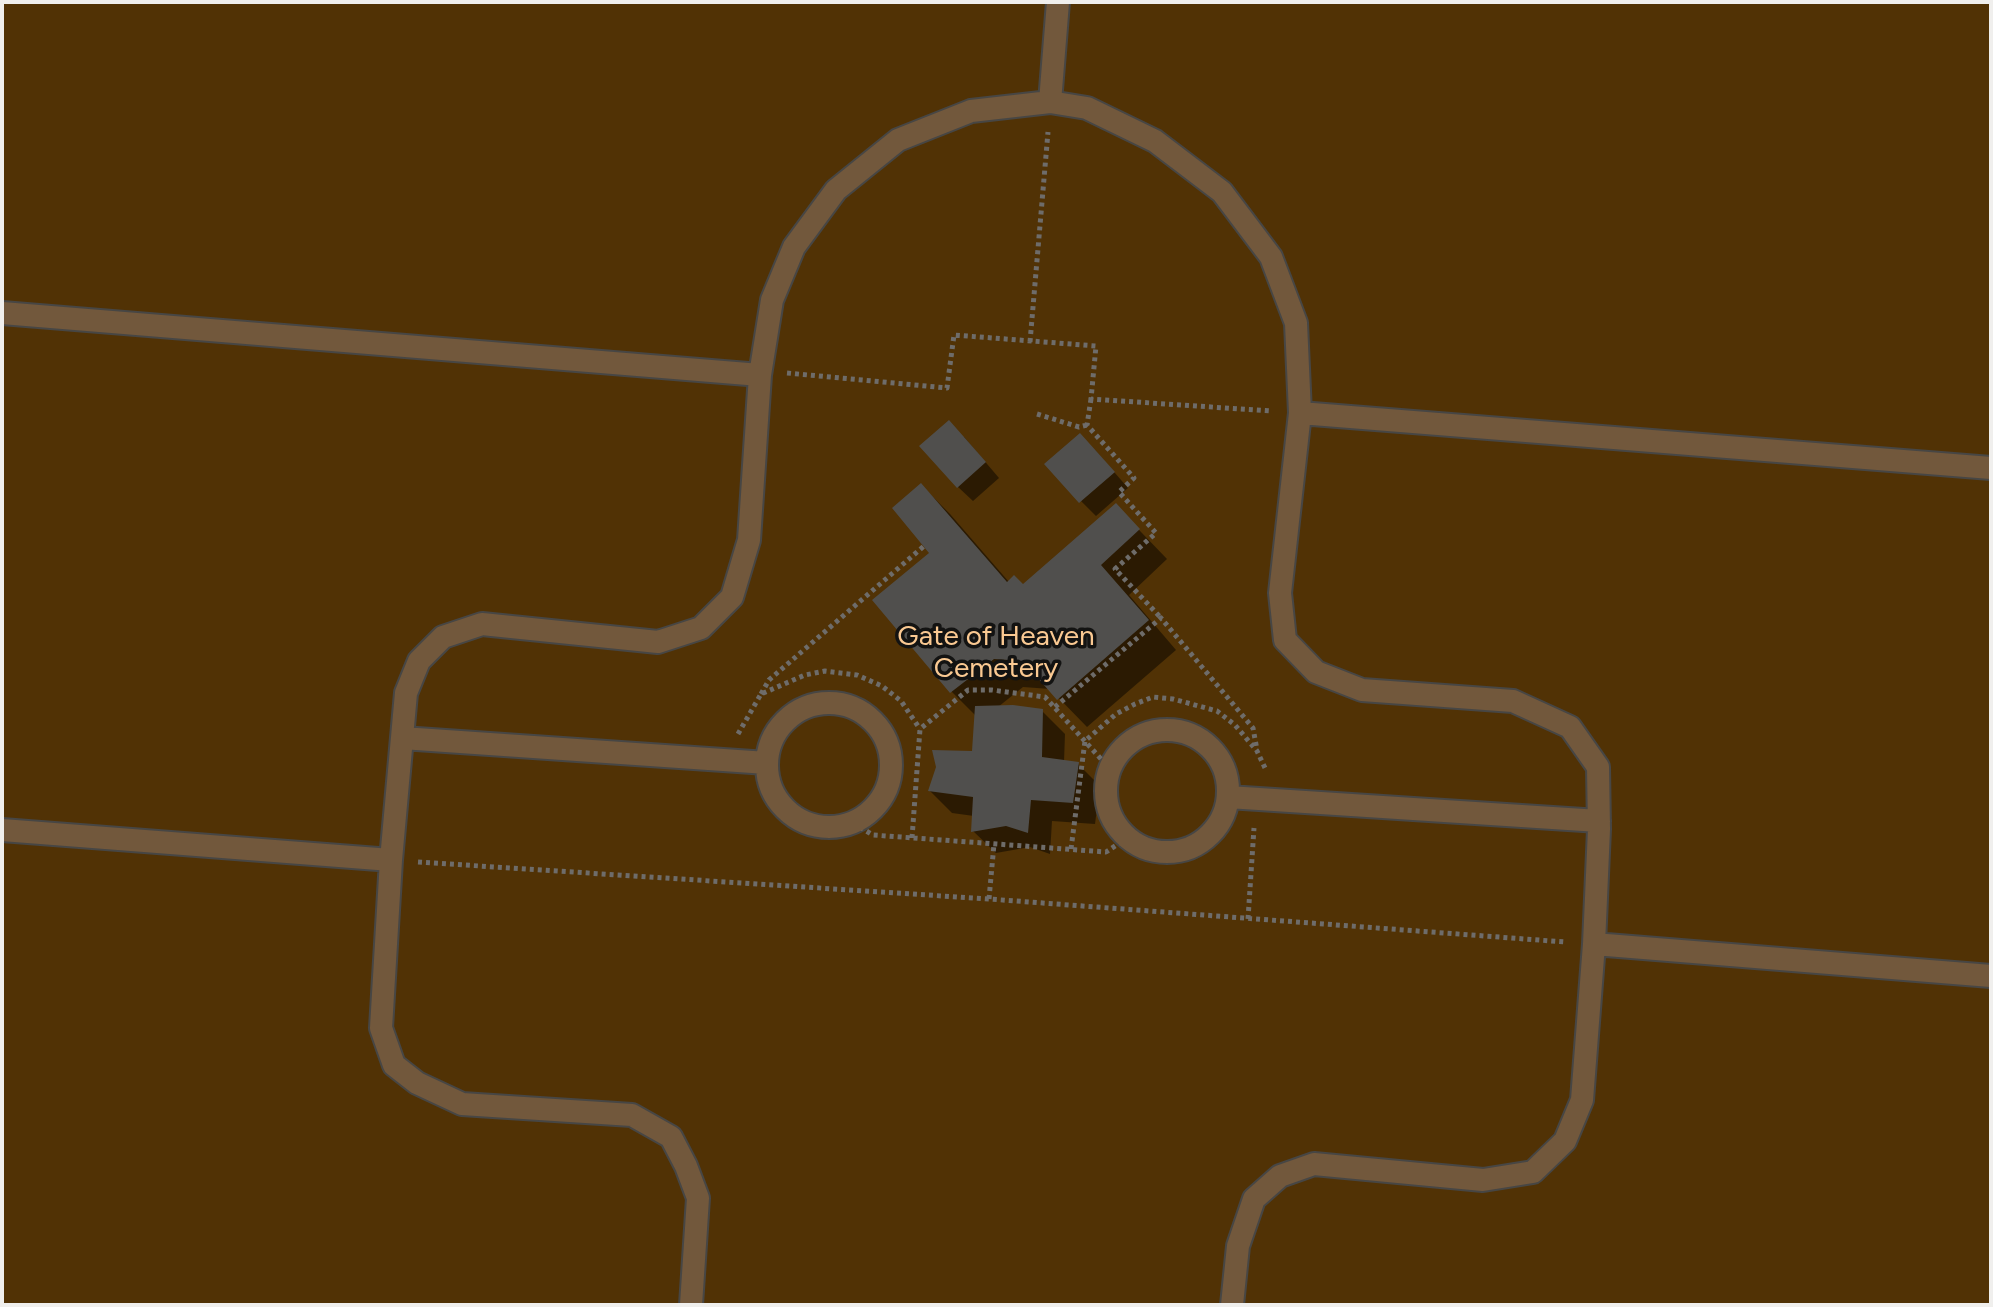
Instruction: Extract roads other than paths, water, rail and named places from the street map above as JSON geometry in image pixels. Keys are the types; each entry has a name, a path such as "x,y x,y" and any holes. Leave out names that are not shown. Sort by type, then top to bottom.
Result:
{"lane":[{"path":"1050,102 1058,2"},
{"path":"691,1305 698,1198 671,1137 632,1115 462,1104 417,1083 394,1065 381,1028 391,860 406,693 419,661 443,637 482,624 658,642 701,628 732,597 749,540 761,373 772,300 794,247 836,190 898,140 971,111 1050,102 1087,108 1155,141 1222,192 1271,257 1296,323 1300,413 1280,593 1285,640 1316,672 1362,690 1513,701 1570,727 1598,767 1594,944 1582,1100 1565,1141 1533,1172 1483,1180 1314,1164 1280,1176 1254,1199 1238,1246 1232,1305"},
{"path":"2,313 761,373"},
{"path":"1300,413 1991,468"},
{"path":"836,703 856,709 873,720 885,737 891,756 891,777 884,796 871,812 853,823 833,827 813,826 793,817 779,802 769,784 767,763 771,743 781,725 796,712 816,704 836,703"},
{"path":"1171,730 1207,745 1220,760 1227,778 1228,797 1223,816 1213,832 1198,844 1180,851 1161,852 1142,848 1127,838 1114,823 1107,806 1105,787 1119,752 1134,739 1152,732 1171,730"},
{"path":"402,738 767,763"},
{"path":"1228,797 1599,821"},
{"path":"2,830 391,860"},
{"path":"1594,944 1991,976"}],"park label":[{"name":"Gate of Heaven Cemetery","path":"996,653"}]}
